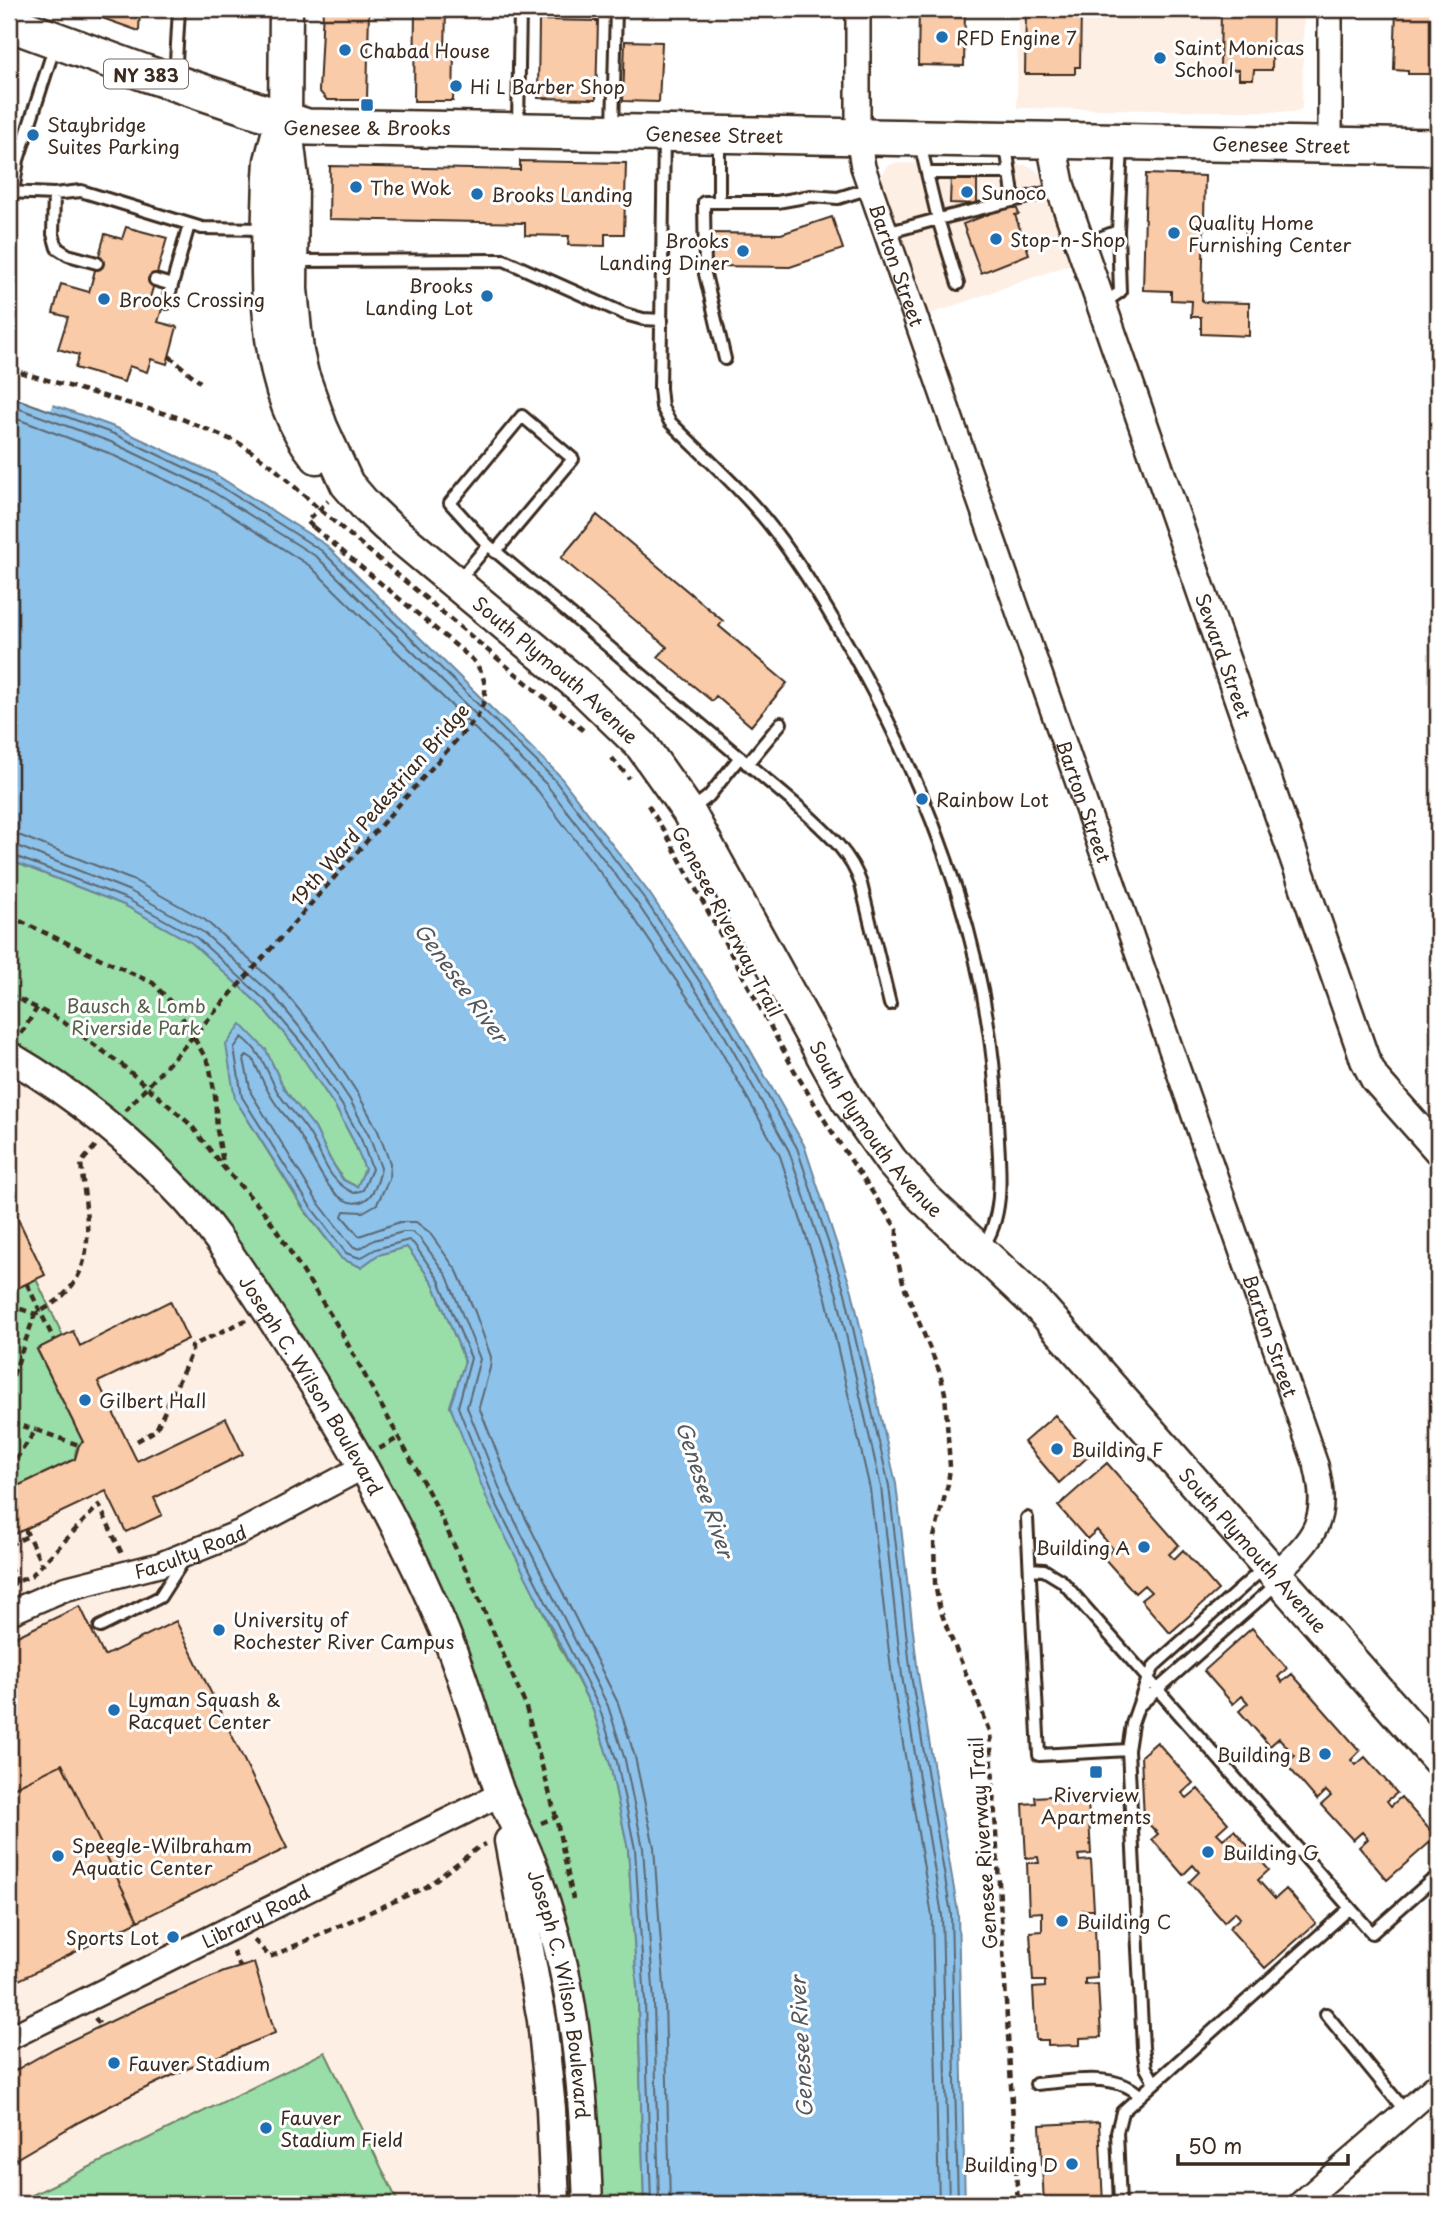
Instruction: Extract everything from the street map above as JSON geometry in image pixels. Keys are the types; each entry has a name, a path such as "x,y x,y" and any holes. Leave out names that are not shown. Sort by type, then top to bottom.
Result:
{"main road":[{"path":"285,120 286,9"},
{"name":"Genesee Street","path":"9,23 174,83 316,128 1438,147"},
{"name":"South Plymouth Avenue","path":"285,120 271,160 268,290 270,328 284,392 305,441 324,464 340,491 376,516 582,688 614,717 654,761 688,811 825,1061 860,1119 906,1180 1039,1306 1438,1759"},
{"name":"South Plymouth Avenue","path":"285,120 292,179 294,332 302,374 340,491"}],"street":[{"name":"Barton Street","path":"858,9 860,157 1317,1465 1322,1490 1317,1526 1304,1546 1274,1573"},
{"path":"1330,9 1331,145"},
{"name":"Seward Street","path":"1054,140 1054,156 1061,189 1366,1060 1375,1079 1435,1140"},
{"name":"Joseph C. Wilson Boulevard","path":"15,1060 111,1128 186,1200 228,1253 367,1460 445,1632 501,1794 545,1898 565,1975 574,2031 588,2204"},
{"name":"Faculty Road","path":"9,1613 64,1589 159,1565 242,1532 367,1460"},
{"name":"Joseph C. Wilson Boulevard","path":"501,1794 542,2020 551,2109 555,2204"},
{"name":"Library Road","path":"9,2038 501,1794"},
{"path":"1300,2204 1438,2084"}],"lane":[{"path":"174,83 179,9"},
{"path":"518,131 520,9"},
{"path":"613,133 616,9"},
{"path":"57,39 18,160 11,192 54,194 81,191 189,225 214,229 269,229"},
{"path":"664,134 661,396 666,415 775,532 822,601 888,722 919,790 942,852 974,956 992,1056 998,1200 993,1226 980,1250"},
{"path":"719,135 719,202"},
{"path":"918,138 958,284"},
{"path":"1006,139 1014,201"},
{"path":"1101,304 1121,292 1118,231 1122,141"},
{"path":"927,173 1010,173"},
{"path":"725,359 704,265 705,202 777,202 811,196 838,198 870,188"},
{"path":"886,233 1061,189"},
{"path":"54,194 53,234 57,248 68,255 97,263"},
{"path":"167,303 189,225"},
{"path":"1080,245 1118,231"},
{"path":"291,261 504,260 625,314 662,320"},
{"path":"155,280 172,285"},
{"path":"456,583 491,548 573,459 522,416 450,503 491,548 819,825 850,859 862,884 890,1004"},
{"path":"688,811 709,796 781,723"},
{"path":"1027,1518 1039,1755 1128,1750"},
{"path":"100,1627 160,1597 189,1553"},
{"path":"1030,1569 1044,1570 1062,1581 1372,1933 1431,1881"},
{"path":"1154,2082 1144,2060 1128,1750 1130,1733 1148,1678 1160,1659 1274,1573"},
{"path":"1140,1705 1274,1573"},
{"path":"1120,2204 1116,2142 1122,2112 1350,1908"},
{"path":"1326,2014 1406,2112"},
{"path":"1036,2084 1111,2081 1128,2086 1139,2095"}],"path":[{"path":"169,356 200,382"},
{"path":"9,369 158,411 239,443 271,465 319,509 592,737"},
{"path":"319,509 340,491"},
{"name":"19th Ward Pedestrian Bridge","path":"120,1117 477,717 485,699 485,682 472,659 307,521 319,509"},
{"path":"608,752 633,784"},
{"name":"Genesee Riverway Trail","path":"645,800 794,1070 897,1229 896,1254 904,1286 940,1373 948,1413 950,1467 934,1537 935,1583 947,1628 990,1731 1018,2204"},
{"path":"9,994 62,1021 122,1065 191,1125 224,1168"},
{"path":"15,1060 37,1008"},
{"path":"9,1305 38,1313 52,1307 69,1292 80,1273 88,1251 88,1230 80,1163 102,1138"},
{"path":"27,1284 38,1313 54,1340"},
{"path":"9,1387 38,1313"},
{"path":"137,1441 156,1430 192,1352 192,1346 246,1320"},
{"path":"9,1364 19,1360"},
{"path":"9,1431 10,1423 79,1445"},
{"path":"9,1469 36,1430"},
{"path":"367,1460 400,1437"},
{"path":"95,1496 126,1561"},
{"path":"9,1586 32,1575 99,1505"},
{"path":"25,1529 42,1565"},
{"path":"9,1545 28,1535"},
{"path":"9,1566 22,1593"},
{"path":"254,1940 270,1957 426,1887 487,1843"},
{"path":"232,1951 240,1967"}],"shaded area":[{"name":"Saint Monicas School","path":"1018,9 1304,9 1302,109 1295,112 1017,108"},
{"path":"895,163 1032,167 1044,178 1074,263 928,315 881,179 886,166"},
{"name":"University of Rochester River Campus","path":"9,1073 39,1090 115,1147 197,1234 296,1382 369,1503 407,1580 437,1647 473,1744 518,1912 549,2204 9,2204"}],"green space":[{"name":"Bausch & Lomb Riverside Park","path":"9,860 124,905 192,943 262,1007 297,1049 336,1108 354,1142 365,1169 357,1187 344,1180 330,1159 315,1128 284,1089 266,1050 235,1099 304,1210 342,1259 361,1267 378,1255 407,1247 433,1283 465,1361 450,1407 551,1630 593,1710 610,1764 628,1849 638,2002 644,2204 595,2204 554,1904 463,1646 268,1288 28,1052 9,1042"},
{"path":"36,1279 63,1336 37,1350 83,1442 76,1449 75,1459 9,1490 9,1290 10,1292"},
{"path":"525,1877 565,2009 581,2204 562,2204"},
{"name":"Fauver Stadium Field","path":"325,2052 399,2204 14,2204"}],"water":[{"name":"Genesee River","path":"9,389 117,428 213,473 326,545 558,774 650,894 730,1014 804,1145 852,1291 896,1484 918,1674 958,1913 965,2204 644,2204 638,2002 628,1849 610,1764 593,1710 489,1504 450,1406 465,1361 433,1283 407,1247 378,1255 361,1267 342,1259 305,1210 235,1099 226,1045 241,1024 266,1050 284,1089 315,1128 343,1180 357,1187 365,1169 354,1142 336,1108 297,1049 262,1007 192,943 124,905 9,860"}],"pier":[{"path":"9,385 55,401 51,410 9,398"}],"building":[{"path":"77,9 140,9 139,31"},
{"name":"Chabad House","path":"323,9 369,9 367,100 327,100 319,91"},
{"path":"415,9 446,9 445,52 454,52 453,101 414,101"},
{"name":"RFD Engine 7","path":"919,9 965,9 964,66 918,65"},
{"path":"1026,9 1081,9 1080,67 1075,67 1075,74 1025,74"},
{"path":"1221,9 1273,9 1272,70 1254,70 1253,79 1239,79 1239,70 1220,69"},
{"path":"1396,9 1438,9 1438,74 1408,74 1408,71 1394,70"},
{"path":"539,20 598,21 596,99 538,98"},
{"path":"625,41 662,42 659,102 623,101"},
{"name":"Brooks Landing","path":"520,161 626,163 624,234 605,234 605,246 568,245 569,236 525,235 525,223 329,219 330,166 520,170"},
{"name":"Quality Home Furnishing Center","path":"1146,174 1205,176 1202,302 1249,303 1249,336 1201,334 1201,317 1191,317 1192,301 1171,300 1171,291 1143,290"},
{"path":"951,178 977,178 977,204 950,203"},
{"name":"Stop-n-Shop","path":"1015,204 1019,214 1015,215 1029,254 981,273 963,224"},
{"path":"832,217 843,249 790,267 709,266 709,233 781,234"},
{"name":"Brooks Crossing","path":"126,227 167,238 148,305 162,309 158,322 177,327 167,364 151,359 147,372 129,366 124,382 75,368 79,355 58,349 68,317 53,313 61,284 89,292 105,234 122,239"},
{"path":"9,242 10,253 17,253 17,283 9,283"},
{"path":"597,515 723,621 719,626 787,683 751,726 716,696 712,701 658,657 667,647 561,558"},
{"path":"9,1200 45,1275 9,1292"},
{"name":"Gilbert Hall","path":"170,1301 188,1339 98,1382 137,1461 226,1418 243,1454 154,1498 162,1515 126,1532 106,1491 15,1534 9,1522 9,1490 75,1459 79,1445 83,1442 37,1349 73,1331 80,1346"},
{"name":"Building F","path":"1055,1415 1090,1455 1059,1483 1024,1442"},
{"name":"Building A","path":"1107,1463 1179,1545 1169,1554 1174,1559 1183,1550 1218,1590 1170,1633 1141,1600 1151,1592 1144,1585 1135,1593 1104,1558 1113,1549 1097,1530 1087,1539 1058,1506"},
{"name":"Lyman Squash & Racquet Center","path":"80,1606 104,1656 176,1621 287,1848 138,1921 62,1764 9,1790 9,1640"},
{"name":"Building B","path":"1252,1628 1287,1668 1278,1677 1282,1682 1292,1674 1360,1751 1351,1760 1356,1765 1365,1757 1397,1793 1387,1801 1391,1806 1401,1797 1436,1837 1387,1880 1359,1847 1368,1839 1362,1832 1353,1840 1321,1805 1331,1796 1326,1791 1317,1800 1286,1764 1295,1756 1279,1738 1270,1746 1239,1711 1248,1703 1242,1696 1233,1704 1204,1671"},
{"name":"Building G","path":"1157,1742 1193,1783 1182,1793 1187,1798 1198,1789 1228,1823 1217,1833 1223,1839 1234,1830 1269,1870 1258,1880 1275,1899 1286,1889 1316,1923 1265,1968 1229,1928 1240,1918 1235,1912 1224,1922 1189,1882 1199,1872 1193,1865 1183,1875 1152,1839 1158,1834 1144,1819 1141,1756"},
{"name":"Speegle-Wilbraham Aquatic Center","path":"62,1764 138,1921 9,1985 9,1790"},
{"name":"Building C","path":"1067,1795 1068,1802 1088,1801 1091,1854 1078,1855 1079,1861 1091,1860 1094,1910 1082,1910 1082,1929 1095,1928 1097,1978 1085,1979 1085,1985 1098,1984 1101,2037 1080,2038 1080,2045 1048,2046 1048,2040 1036,2040 1033,1988 1045,1987 1045,1981 1033,1981 1030,1932 1042,1931 1042,1912 1029,1913 1027,1863 1039,1863 1038,1857 1026,1858 1023,1804 1036,1803 1035,1797"},
{"name":"Fauver Stadium","path":"254,1963 275,2033 133,2094 9,2163 9,2074 55,2048 147,2004 224,1972"},
{"name":"Building D","path":"1099,2122 1103,2204 1044,2204 1040,2125"}],"place":[{"name":"RFD Engine 7","path":"942,37"},
{"name":"Chabad House","path":"345,50"},
{"name":"Saint Monicas School","path":"1160,58"},
{"name":"Hi L Barber Shop","path":"456,86"},
{"name":"Genesee & Brooks","path":"367,105"},
{"name":"Staybridge Suites Parking","path":"33,135"},
{"name":"The Wok","path":"356,187"},
{"name":"Sunoco","path":"967,192"},
{"name":"Brooks Landing","path":"477,194"},
{"name":"Quality Home Furnishing Center","path":"1174,233"},
{"name":"Stop-n-Shop","path":"996,239"},
{"name":"Brooks Landing Diner","path":"743,251"},
{"name":"Brooks Landing Lot","path":"487,296"},
{"name":"Brooks Crossing","path":"104,299"},
{"name":"Rainbow Lot","path":"922,799"},
{"name":"Gilbert Hall","path":"85,1400"},
{"name":"Building F","path":"1057,1449"},
{"name":"Building A","path":"1144,1547"},
{"name":"University of Rochester River Campus","path":"219,1630"},
{"name":"Lyman Squash & Racquet Center","path":"114,1710"},
{"name":"Building B","path":"1325,1754"},
{"name":"Riverview Apartments","path":"1096,1772"},
{"name":"Building G","path":"1208,1852"},
{"name":"Speegle-Wilbraham Aquatic Center","path":"58,1856"},
{"name":"Building C","path":"1062,1921"},
{"name":"Sports Lot","path":"173,1937"},
{"name":"Fauver Stadium","path":"114,2063"},
{"name":"Fauver Stadium Field","path":"266,2128"},
{"name":"Building D","path":"1072,2164"}]}
